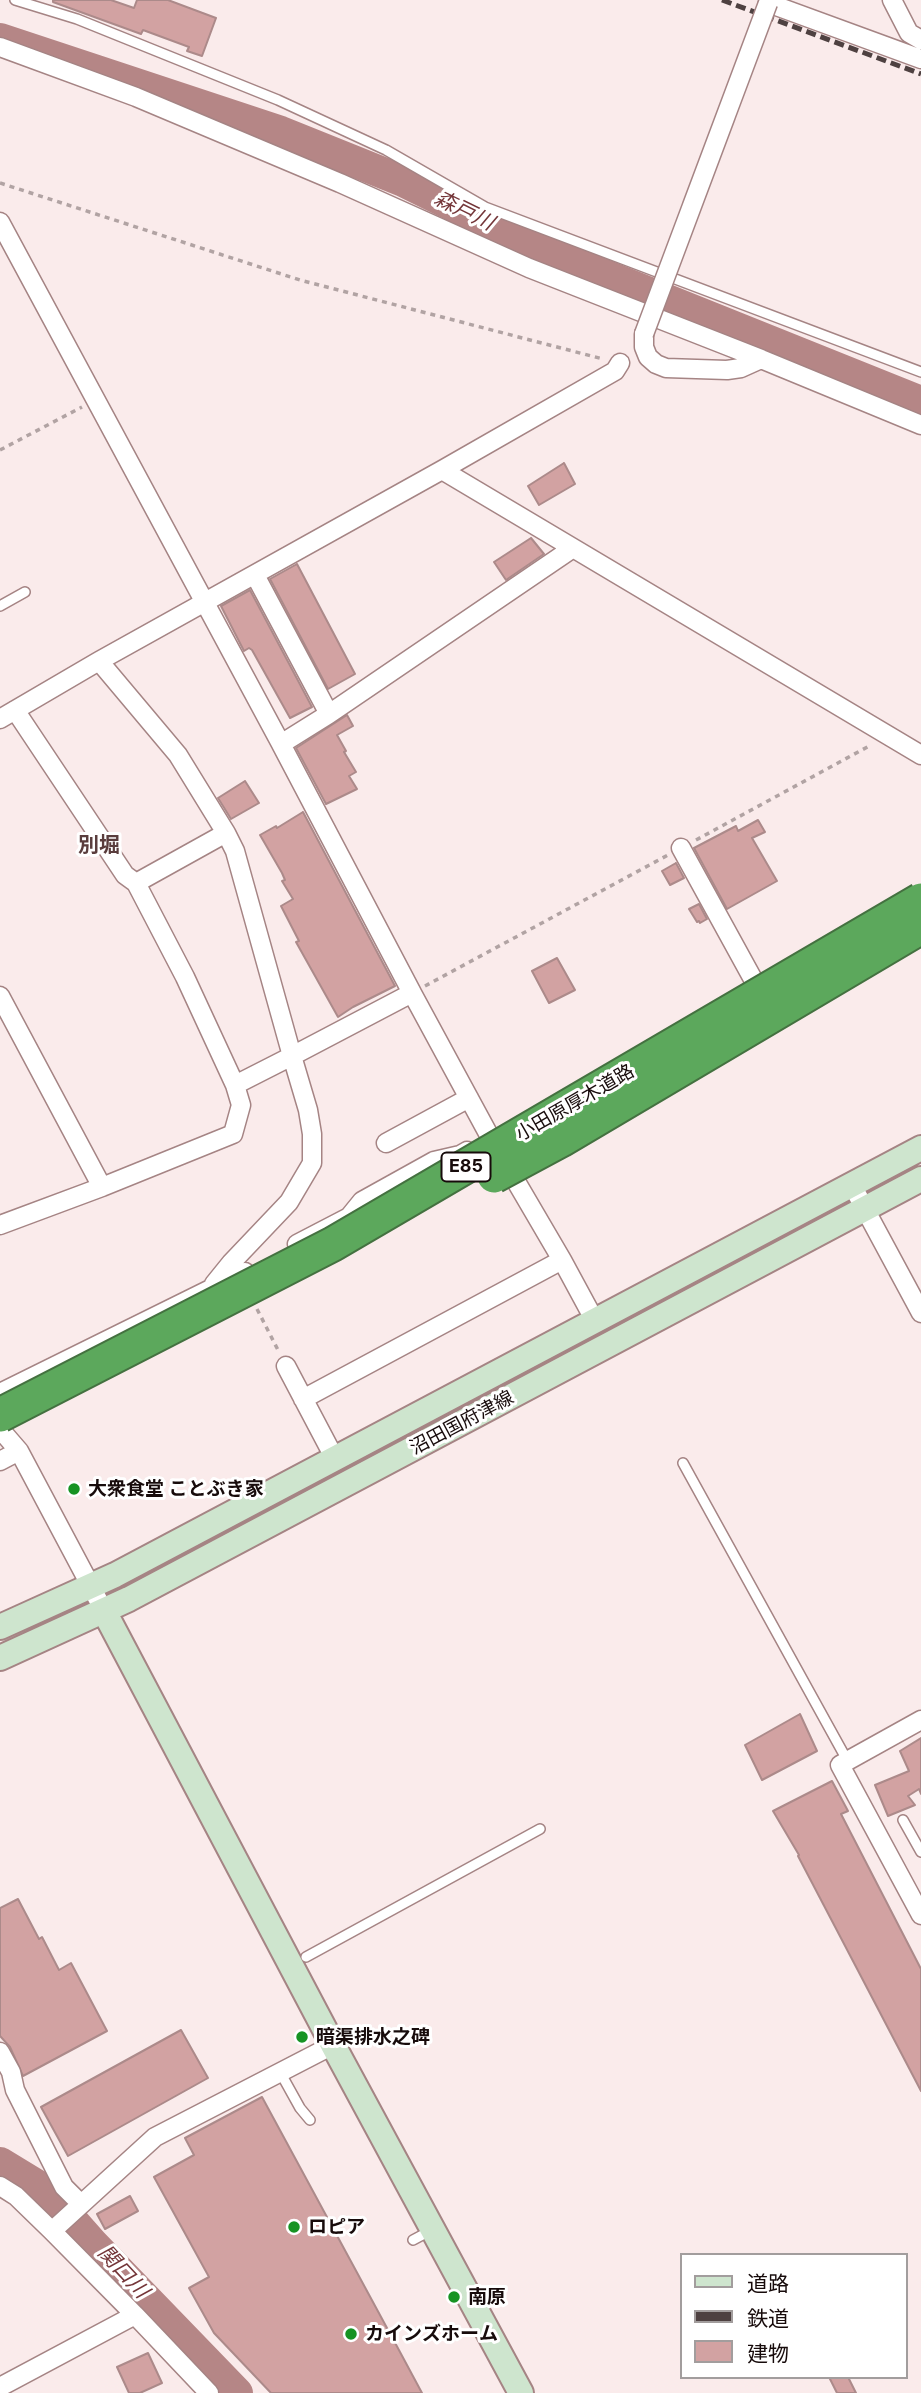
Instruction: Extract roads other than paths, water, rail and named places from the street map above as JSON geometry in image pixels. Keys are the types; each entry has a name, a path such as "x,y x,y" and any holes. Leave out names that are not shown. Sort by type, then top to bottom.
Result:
{"highway":[{"name":"小田原厚木道路","path":"0,1415 333,1244 921,900"},
{"name":"小田原厚木道路","path":"9,1444 561,1140 921,927"}],"main road":[{"name":"沼田国府津線","path":"0,1627 92,1586 921,1148"},
{"name":"沼田国府津線","path":"0,1658 104,1611 921,1179"},
{"path":"104,1611 333,2045 423,2234 522,2393"}],"street":[{"path":"892,0 909,33 921,40"},
{"path":"761,359 741,368 727,370 673,370 656,364 648,357 644,334 768,3 921,59"},
{"path":"0,47 136,97 340,183 529,268 921,425"},
{"path":"0,222 468,1098 595,1321"},
{"path":"0,1225 233,1134 241,1105 235,1085 185,977 136,883 125,875 8,714 615,371 620,363"},
{"path":"442,470 921,755"},
{"path":"281,744 573,548"},
{"path":"255,575 329,714"},
{"path":"99,661 177,755 235,851 308,1110 312,1134 312,1163 289,1202 212,1287"},
{"path":"136,883 226,833"},
{"path":"681,848 754,981"},
{"path":"0,1393 349,1217 362,1201 434,1161 460,1155 490,1138 921,884"},
{"path":"235,1085 412,993"},
{"path":"0,996 102,1187"},
{"path":"386,1143 468,1098"},
{"path":"852,1185 921,1313"},
{"path":"303,1399 562,1259"},
{"path":"286,1366 335,1459"},
{"path":"0,1429 104,1611"},
{"path":"0,1461 9,1444"},
{"path":"921,1720 840,1765 921,1915"},
{"path":"52,2231 155,2137 333,2045"},
{"path":"0,2052 5,2071 64,2187 80,2203"},
{"path":"0,2186 16,2196 52,2231 209,2393"},
{"path":"0,2388 135,2315"}],"lane":[{"path":"15,0 89,24 278,100 386,150 485,207 921,372"},
{"path":"0,606 25,592"},
{"path":"683,1463 847,1760"},
{"path":"903,1820 921,1852"},
{"path":"306,1957 540,1829"},
{"path":"280,2073 310,2120"}],"waterway":[{"name":"森戸川","path":"0,39 281,132 403,181 545,251 921,402"},
{"name":"関口川","path":"0,2163 46,2191 92,2243 237,2393"}],"railway":[{"path":"722,0 921,74"}],"place":[{"name":"大衆食堂 ことぶき家","path":"74,1489"},
{"name":"暗渠排水之碑","path":"302,2037"},
{"name":"ロピア","path":"294,2227"},
{"name":"南原","path":"454,2297"},
{"name":"カインズホーム","path":"351,2334"}],"district":[{"name":"別堀","path":"99,846"}]}
